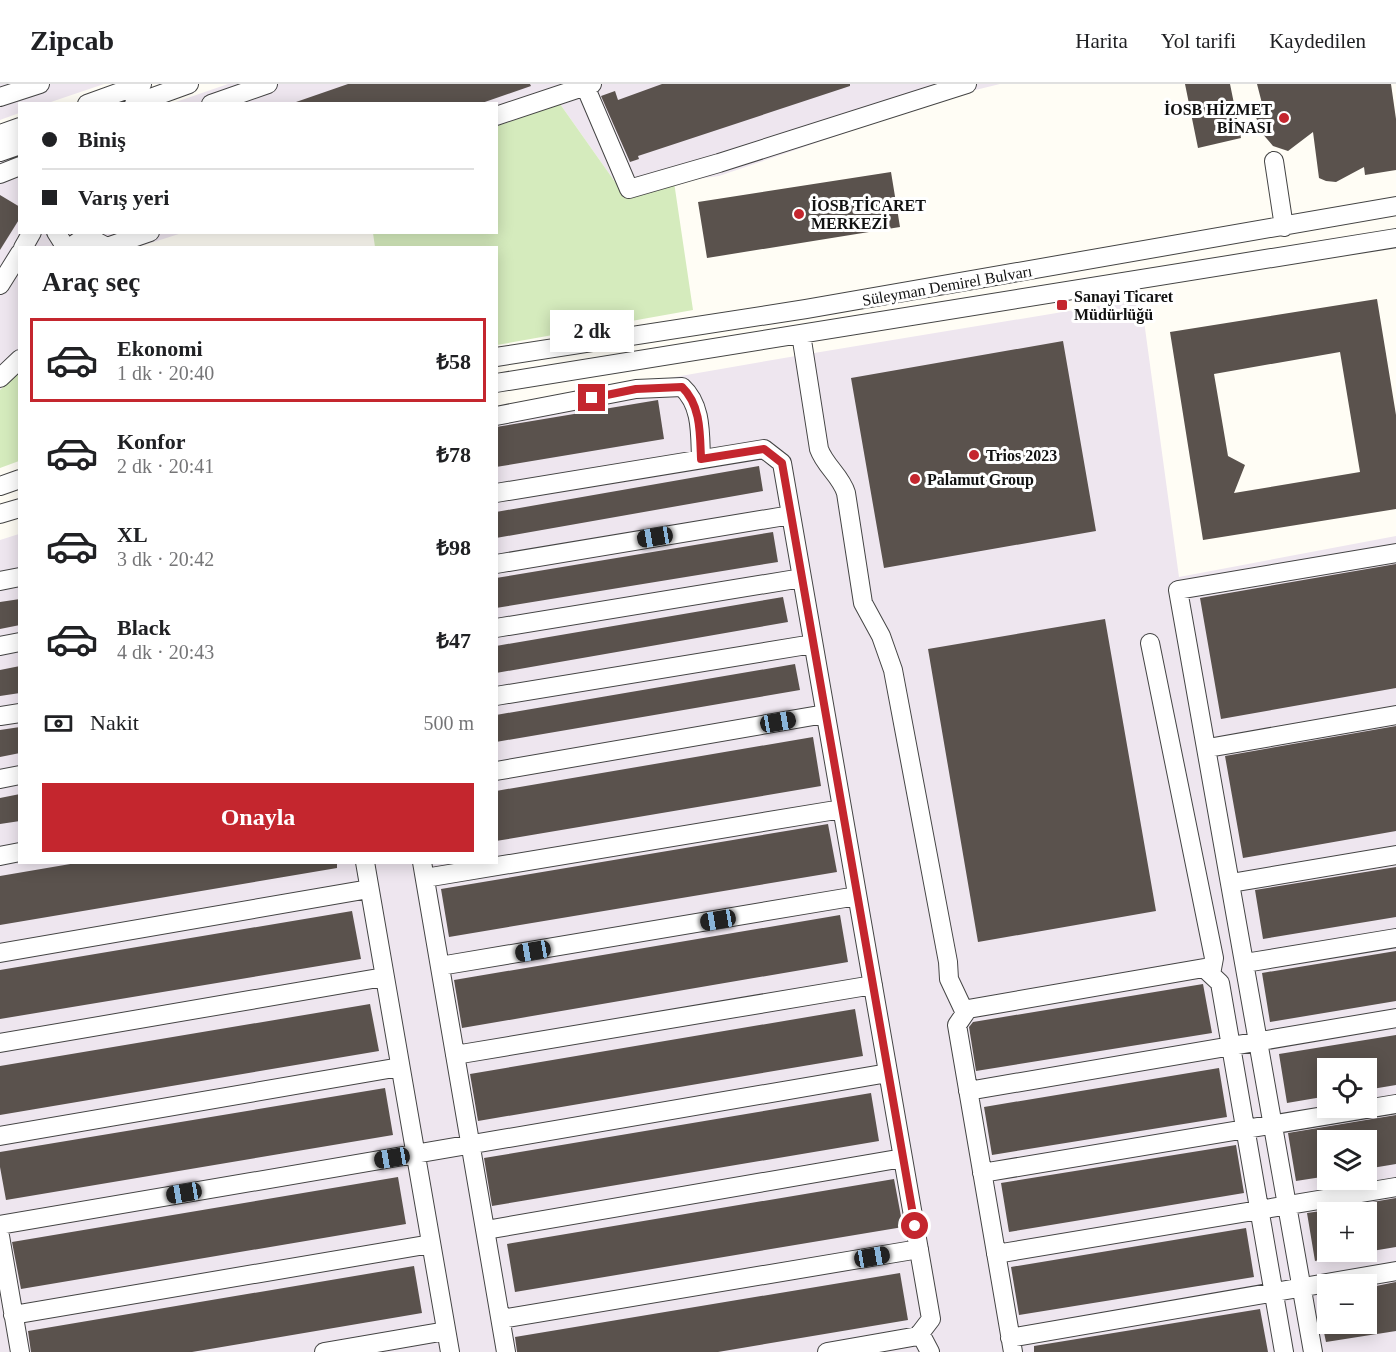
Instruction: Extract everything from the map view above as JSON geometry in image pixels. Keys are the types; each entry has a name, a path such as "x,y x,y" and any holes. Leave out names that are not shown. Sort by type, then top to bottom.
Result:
{"street":[{"path":"0,97 40,84"},
{"path":"92,102 142,84"},
{"path":"140,102 189,84"},
{"path":"217,102 268,84"},
{"path":"498,115 588,85 629,189 719,163 967,84"},
{"path":"0,134 18,128"},
{"path":"0,152 18,146"},
{"path":"1274,161 1284,227"},
{"path":"0,174 18,167"},
{"name":"Süleyman Demirel Bulvarı","path":"498,357 806,309 1396,206"},
{"path":"70,246 86,234 105,246"},
{"path":"110,246 144,234"},
{"name":"Süleyman Demirel Bulvarı","path":"498,383 1396,238"},
{"path":"0,285 18,256"},
{"path":"801,334 819,449 825,462 844,486 863,603 881,636 893,670 948,962 949,979 965,1013"},
{"path":"0,378 18,361"},
{"path":"498,416 636,389 682,387 697,410 701,459"},
{"path":"498,493 764,449 782,463 931,1319 918,1336 827,1352"},
{"path":"0,486 18,480"},
{"path":"0,514 18,509"},
{"path":"498,564 791,515"},
{"path":"1313,1352 1208,748 1178,590 1396,553"},
{"path":"0,581 18,577"},
{"path":"498,628 802,578"},
{"path":"0,646 18,642"},
{"path":"1150,643 1214,958 1211,974"},
{"path":"498,696 813,644"},
{"path":"0,716 18,713"},
{"path":"498,771 825,714"},
{"path":"1208,748 1396,715"},
{"path":"0,779 18,775"},
{"path":"498,859 842,809"},
{"path":"0,856 18,852"},
{"path":"1231,883 1396,855"},
{"path":"364,864 450,1352"},
{"path":"465,864 424,870 507,1352"},
{"path":"0,953 369,889"},
{"path":"440,966 857,896"},
{"path":"1245,963 1396,938"},
{"path":"1284,1352 1274,1293 1258,1210 1220,983 1204,968 968,1009 957,1025 1012,1345 1274,1293 1396,1271"},
{"path":"0,1043 384,977"},
{"path":"455,1055 873,985"},
{"path":"968,1091 1396,1018"},
{"path":"0,1136 400,1067"},
{"path":"0,1225 888,1073"},
{"path":"982,1173 1396,1104"},
{"path":"486,1230 903,1158"},
{"path":"996,1254 1396,1187"},
{"path":"0,1236 20,1352"},
{"path":"14,1316 431,1244"},
{"path":"501,1319 918,1249"},
{"path":"324,1352 446,1331"},
{"path":"920,1333 928,1344 930,1352"}],"shaded area":[{"path":"0,84 104,84 51,102 18,102 18,113 0,120"},
{"path":"228,84 1000,84 963,93 719,176 674,182 625,196 560,104 498,126 498,102 176,102"},
{"path":"18,155 18,234 179,234 141,246 18,246 18,373 0,390 0,162"},
{"path":"1141,299 1179,577 1396,536 1396,1352 0,1352 0,540 18,534 18,864 498,864 498,408"}],"green space":[{"path":"560,104 625,196 674,182 693,310 498,345 498,246 375,246 373,234 498,234 498,126"},
{"path":"18,373 18,461 0,468 0,390"}],"building":[{"path":"348,84 530,84 531,86 485,102 296,102"},
{"path":"662,84 850,84 850,86 638,156 639,159 630,162 601,96 615,91 618,100"},
{"path":"1185,84 1230,84 1241,138 1198,148"},
{"path":"1257,84 1391,84 1396,119 1396,170 1365,175 1364,167 1336,182 1319,178 1313,132 1288,151 1273,146 1261,132 1256,117 1265,115"},
{"name":"İOSB TİCARET MERKEZİ","path":"891,172 900,227 707,258 698,202"},
{"path":"0,195 18,206 18,221 0,250"},
{"path":"1377,299 1396,415 1396,509 1203,540 1170,332","holes":["1340,352 1360,472 1234,493 1245,465 1228,456 1214,374"]},
{"name":"Trios 2023","path":"1063,341 1096,531 884,568 851,378"},
{"path":"658,400 664,439 498,467 498,427"},
{"path":"759,466 763,491 498,538 498,512"},
{"path":"773,532 778,562 498,608 498,578"},
{"path":"1396,564 1396,688 1221,719 1200,598"},
{"path":"783,597 788,622 498,673 498,646"},
{"path":"18,599 18,625 0,629 0,602"},
{"path":"1105,619 1156,911 978,942 928,649"},
{"path":"795,664 800,690 498,742 498,715"},
{"path":"18,666 18,693 0,696 0,670"},
{"path":"1396,726 1396,831 1243,858 1225,756"},
{"path":"18,727 18,753 0,757 0,730"},
{"path":"813,737 821,786 498,841 498,791"},
{"path":"18,794 18,821 0,824 0,798"},
{"path":"828,824 837,872 449,937 441,889"},
{"path":"70,864 337,864 337,868 0,925 0,876"},
{"path":"1396,867 1396,917 1263,939 1255,890"},
{"path":"352,911 361,959 0,1019 0,970"},
{"path":"840,915 848,962 462,1028 454,980"},
{"path":"1396,951 1396,1001 1270,1022 1262,973"},
{"path":"1203,984 1212,1033 976,1071 969,1027 973,1022"},
{"path":"370,1004 379,1051 0,1115 0,1066"},
{"path":"855,1009 863,1056 478,1121 470,1074"},
{"path":"1396,1035 1396,1085 1377,1088 1377,1058 1317,1058 1317,1098 1287,1103 1279,1054"},
{"path":"1219,1068 1227,1117 992,1155 984,1107"},
{"path":"385,1088 393,1135 6,1200 0,1167 0,1152"},
{"path":"871,1093 879,1141 492,1206 484,1158"},
{"path":"1396,1115 1396,1164 1377,1167 1377,1130 1317,1130 1317,1178 1296,1181 1288,1133"},
{"path":"1236,1145 1244,1193 1009,1232 1001,1183"},
{"path":"398,1177 406,1224 21,1289 12,1242"},
{"path":"894,1179 903,1227 515,1292 507,1244"},
{"path":"1396,1198 1396,1247 1377,1250 1377,1202 1372,1202"},
{"path":"1317,1212 1317,1261 1315,1261 1307,1213"},
{"path":"1246,1228 1254,1277 1019,1315 1011,1267"},
{"path":"414,1266 422,1313 192,1352 31,1352 28,1331"},
{"path":"900,1273 908,1320 718,1352 517,1352 515,1337"},
{"path":"1396,1282 1396,1331 1377,1334 1377,1286"},
{"path":"1260,1309 1268,1352 1034,1352 1034,1346"},
{"path":"1324,1334 1377,1334 1326,1342"}],"place":[{"name":"İOSB HİZMET BİNASI","path":"1284,118"},
{"name":"İOSB TİCARET MERKEZİ","path":"799,214"},
{"name":"Sanayi Ticaret Müdürlüğü","path":"1062,305"},
{"name":"Trios 2023","path":"974,455"},
{"name":"Palamut Group","path":"915,479"}],"route":[{"path":"592,398 636,389 682,387 697,410 701,459 764,449 782,463 915,1226"}]}
